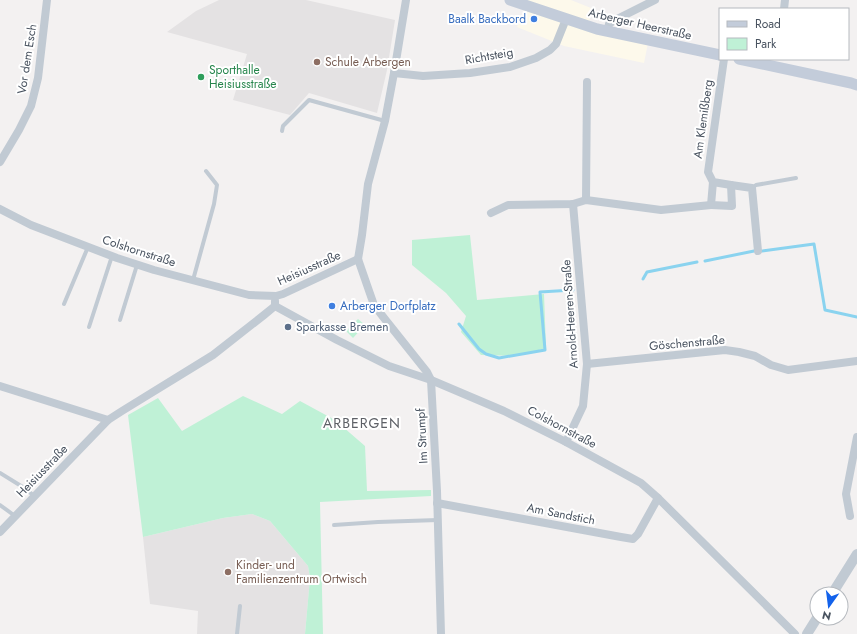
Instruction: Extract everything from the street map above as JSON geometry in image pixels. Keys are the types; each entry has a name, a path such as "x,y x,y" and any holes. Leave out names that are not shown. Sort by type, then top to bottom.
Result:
{"main road":[{"name":"Arberger Heerstraße","path":"510,0 607,32 719,55"},
{"path":"750,60 781,63 857,85"}],"street":[{"name":"Vor dem Esch","path":"0,162 31,106 38,78 47,0"},
{"name":"Heisiusstraße","path":"0,532 108,420 213,355 274,306 276,296 358,259 368,184 384,121 394,73 406,0"},
{"path":"607,32 613,21 655,0"},
{"name":"Richtsteig","path":"394,73 423,76 470,73 510,67 536,58 550,50 556,44 566,19"},
{"name":"Am Klemißberg","path":"711,205 714,182 708,172 724,60"},
{"path":"586,200 587,82"},
{"path":"714,182 752,188 758,251"},
{"path":"491,213 508,206 573,204 586,200 661,210 711,205 732,206 731,185"},
{"name":"Arnold-Heeren-Straße","path":"566,442 583,406 587,364 573,204"},
{"name":"Colshornstraße","path":"0,210 31,225 137,265 249,295 276,296"},
{"path":"358,259 374,304 427,372 431,380"},
{"name":"Colshornstraße","path":"274,306 389,366 431,380 504,411 566,442 641,483 795,634"},
{"name":"Göschenstraße","path":"587,364 725,350 755,356 771,365 788,370 857,361"},
{"name":"Im Strumpf","path":"431,380 438,520 441,634"},
{"path":"0,386 108,420"},
{"path":"850,516 846,494 857,437"},
{"name":"Am Sandstich","path":"437,503 633,539 638,534 658,498"},
{"path":"837,586 857,554"}],"lane":[{"path":"282,131 283,126 309,100 384,121"},
{"path":"193,280 214,204 217,185 206,171"},
{"path":"752,188 756,185 796,178"},
{"path":"64,304 88,247"},
{"path":"89,327 112,256"},
{"path":"120,320 137,265"},
{"path":"0,473 26,489 34,496"},
{"path":"0,505 15,516"},
{"path":"334,525 438,520"},
{"path":"237,634 240,606"}],"shaded area":[{"name":"Schule Arbergen","path":"219,0 306,0 395,20 387,70 377,113 309,93 290,115 233,100 247,54 167,32 196,11"},
{"path":"528,0 571,0 591,8 589,24 649,38 644,63 564,46 517,27"},
{"name":"Kinder- und Familienzentrum Ortwisch","path":"252,514 270,521 308,566 310,578 305,634 197,634 198,611 150,604 143,537 223,518"}],"green space":[{"path":"470,235 477,300 544,294 546,348 517,356 481,355 461,332 466,316 446,293 412,265 412,240"},
{"path":"358,319 365,325 353,338 346,331"},
{"path":"243,396 282,414 300,401 335,420 365,446 367,491 431,490 431,496 320,502 323,634 305,634 310,578 308,566 270,521 252,514 223,518 143,537 128,415 158,398 182,431"}],"waterway":[{"path":"762,251 814,244 825,310 857,317"},
{"path":"705,261 754,251"},
{"path":"643,279 647,272 697,262"},
{"path":"459,324 479,349 486,354 499,358 545,350 540,292 573,290"}],"place":[{"name":"Baalk Backbord","path":"534,19"},
{"name":"Schule Arbergen","path":"317,62"},
{"name":"Sporthalle Heisiusstraße","path":"201,77"},
{"name":"Arberger Dorfplatz","path":"332,306"},
{"name":"Sparkasse Bremen","path":"288,327"},
{"name":"Kinder- und Familienzentrum Ortwisch","path":"228,572"}],"district":[{"name":"ARBERGEN","path":"362,423"}]}
